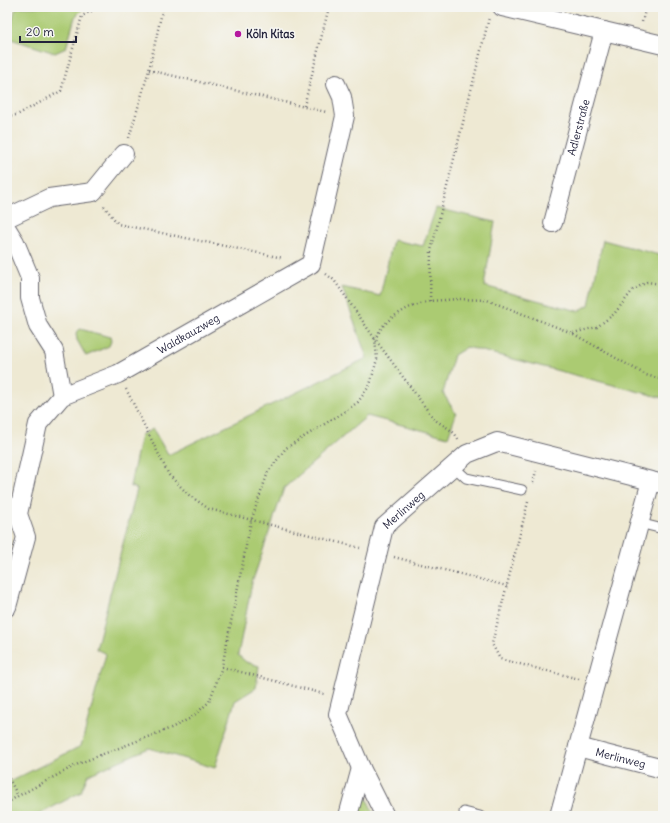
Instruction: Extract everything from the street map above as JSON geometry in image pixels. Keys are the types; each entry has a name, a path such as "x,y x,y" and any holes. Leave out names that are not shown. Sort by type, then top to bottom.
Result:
{"street":[{"path":"496,11 604,31 663,45"},
{"name":"Adlerstraße","path":"553,223 604,31"},
{"path":"311,264 345,116 342,96 336,84"},
{"path":"7,218 49,198 93,192 124,154"},
{"path":"7,230 15,242 30,278 30,298 38,326 54,351 62,396"},
{"name":"Waldkauzweg","path":"7,607 26,537 18,514 38,424 62,396 118,374 311,264"},
{"name":"Merlinweg","path":"385,816 361,768 338,714 384,527 467,454 497,442 657,482 639,523 560,816"},
{"name":"Merlinweg","path":"578,747 663,769"},
{"path":"348,816 361,768"}],"lane":[{"path":"453,466 466,478 522,490"},
{"path":"639,523 663,529"},
{"path":"464,812 480,816"}],"path":[{"path":"7,11 8,7"},
{"path":"7,116 17,115 61,91 82,16 99,7"},
{"path":"124,154 149,70 163,7"},
{"path":"304,106 329,7"},
{"path":"430,301 431,251 496,11"},
{"path":"149,70 345,116"},
{"path":"93,192 118,224 311,264 334,280 434,419 454,432 467,454"},
{"path":"572,333 597,327 614,314 633,290 647,282 662,284 663,288"},
{"path":"7,803 80,763 171,728 191,718 209,702 222,668 251,521 268,472 286,448 358,402 370,385 377,359 375,339 382,327 391,318 408,308 430,301 458,299 487,300 572,333 646,375 663,380"},
{"path":"118,374 170,475 189,495 209,509 507,586"},
{"path":"532,486 541,453"},
{"path":"529,500 492,644 500,658 596,683"},
{"path":"222,668 342,699"},
{"path":"7,775 18,796"}],"green space":[{"path":"19,7 85,7 75,17 66,48 55,53 8,38 15,10"},
{"path":"436,208 495,222 484,286 578,311 589,305 603,240 663,256 663,398 467,347 454,355 443,393 456,414 448,437 367,416 284,488 252,583 238,655 246,662 259,666 256,688 235,701 215,768 149,748 88,775 81,792 38,815 7,816 7,783 81,746 106,654 96,649 137,489 130,486 141,435 153,429 168,455 367,358 342,287 380,296 393,240 423,246"},
{"path":"80,329 110,337 111,341 109,346 86,356 77,340 76,333"},
{"path":"364,795 366,797 375,816 357,816"}],"place":[{"name":"Köln Kitas","path":"238,34"}]}
